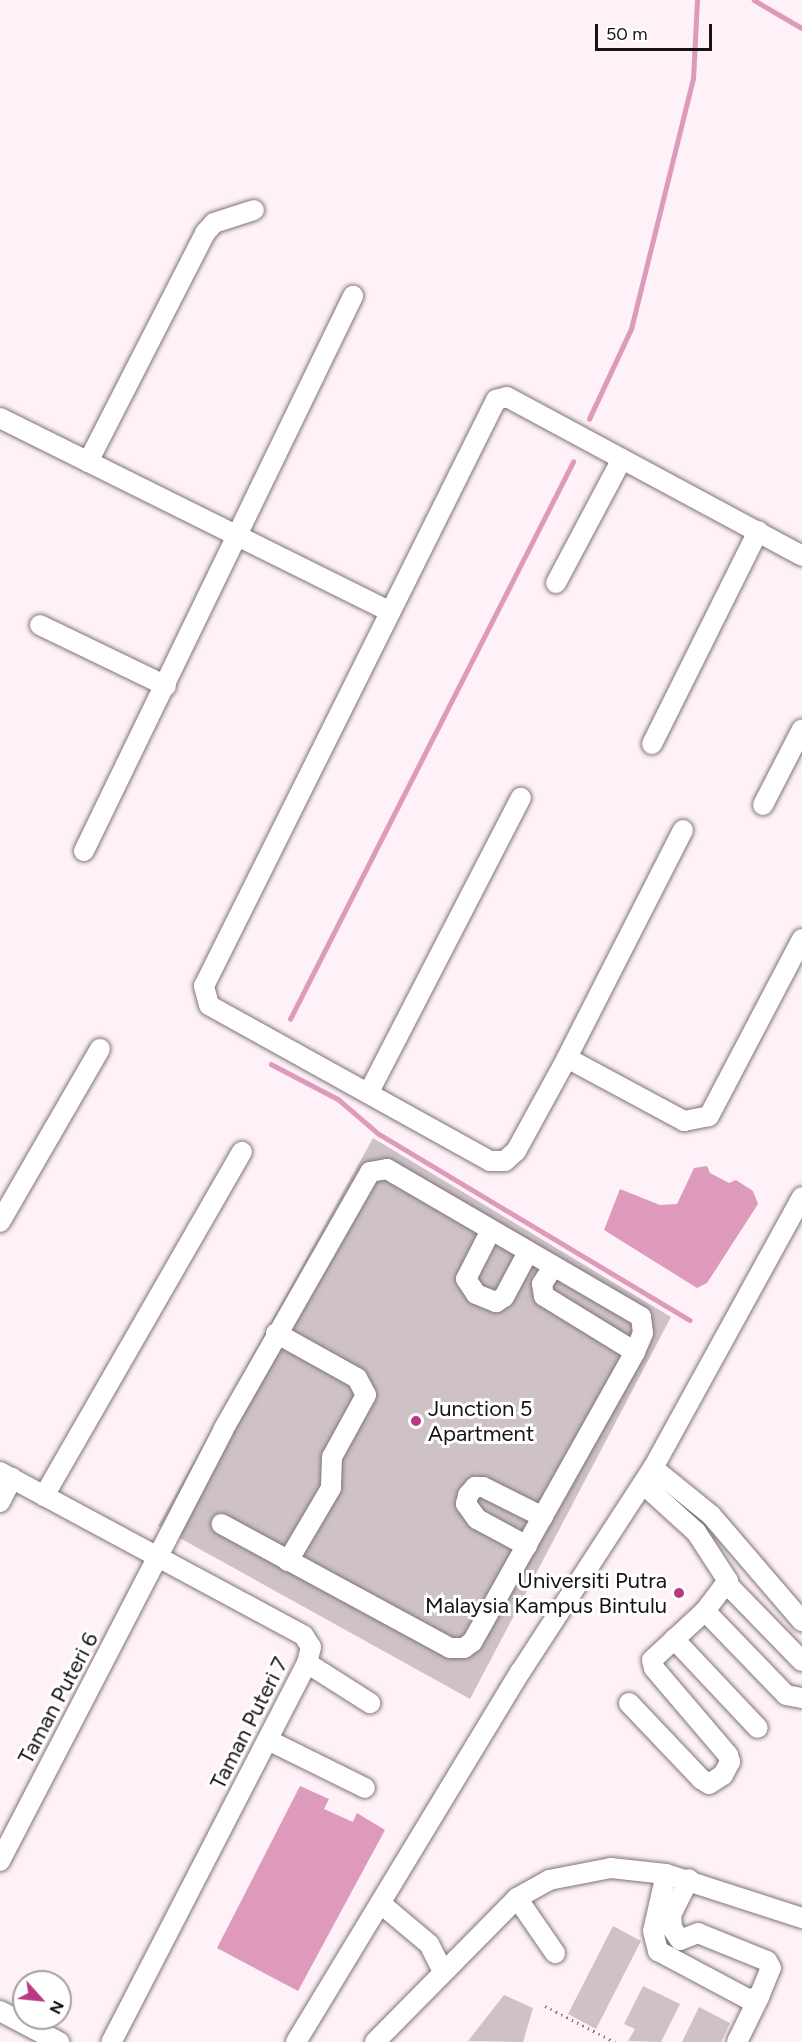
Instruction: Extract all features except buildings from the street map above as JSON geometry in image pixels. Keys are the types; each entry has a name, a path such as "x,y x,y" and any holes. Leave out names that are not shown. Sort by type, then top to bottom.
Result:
{"street":[{"path":"87,462 205,233 214,223 254,210"},
{"path":"84,851 239,539 353,296"},
{"path":"683,830 567,1058 516,1151 505,1161 489,1161 369,1092 232,1021 209,1005 204,986 388,611 496,400 507,397 802,556"},
{"path":"3,427 87,462 388,611"},
{"path":"556,583 622,459"},
{"path":"652,744 758,531"},
{"path":"40,625 166,686"},
{"path":"763,805 802,729"},
{"path":"369,1092 521,798"},
{"path":"567,1058 684,1121 709,1116 802,939"},
{"path":"0,1222 100,1049"},
{"path":"44,1496 242,1152"},
{"name":"Taman Puteri 6","path":"0,1861 276,1334 370,1172 378,1167 491,1230"},
{"path":"296,2042 380,1903 654,1468 802,1197"},
{"path":"222,1524 450,1648 464,1648 472,1642 635,1352 643,1333 641,1317 491,1230 466,1279 476,1294 496,1302 504,1297 528,1252"},
{"path":"553,1267 542,1284 544,1296 635,1352"},
{"path":"276,1334 357,1378 365,1386 366,1395 332,1456 331,1488 288,1561"},
{"path":"654,1468 711,1515 802,1621"},
{"path":"0,1502 6,1475"},
{"name":"Taman Puteri 7","path":"6,1475 304,1636 311,1647 307,1663 111,2042"},
{"path":"643,1484 696,1532 728,1585 802,1661"},
{"path":"527,1546 477,1519 466,1504 468,1495 475,1487 483,1487 543,1517"},
{"path":"629,1704 701,1779 709,1784 723,1775 730,1762 728,1755 654,1668 652,1660 705,1611 728,1585"},
{"path":"705,1611 786,1695 802,1698"},
{"path":"674,1639 758,1728"},
{"path":"307,1663 370,1702"},
{"path":"268,1740 365,1788"},
{"path":"375,2042 442,1970 517,1898 549,1880 611,1868 666,1874 689,1879 802,1918"},
{"path":"666,1874 653,1931 658,1951 748,1999 759,1997"},
{"path":"685,1941 672,1928 671,1915 689,1879"},
{"path":"517,1898 555,1953"},
{"path":"380,1903 429,1944 442,1970"},
{"path":"673,1960 685,1941 698,1933 767,1961 771,1968 737,2042"},
{"path":"0,2011 59,2042"}],"path":[{"path":"545,2006 615,2042"}],"shaded area":[{"path":"707,1166 710,1173 729,1183 736,1180 753,1191 758,1204 707,1283 697,1288 604,1230 620,1189 660,1205 677,1204 694,1168"},
{"path":"300,1786 329,1799 324,1809 353,1822 357,1813 385,1830 298,1991 217,1948"}],"waterway":[{"path":"589,419 631,329 693,79 697,0"},
{"path":"754,0 802,28"},
{"path":"290,1019 573,462"},
{"path":"271,1064 338,1099 379,1134 690,1320"}],"place":[{"name":"Junction 5 Apartment","path":"416,1421"},
{"name":"Universiti Putra Malaysia Kampus Bintulu","path":"679,1593"}]}
